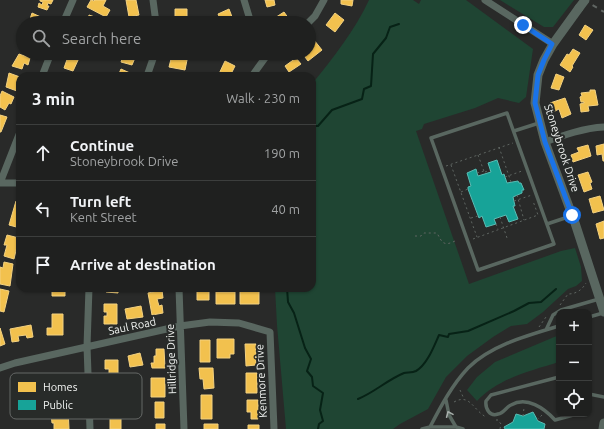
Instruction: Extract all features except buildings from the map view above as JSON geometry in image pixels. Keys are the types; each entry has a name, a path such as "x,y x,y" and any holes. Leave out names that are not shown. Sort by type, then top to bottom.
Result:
{"street":[{"path":"66,16 72,0"},
{"path":"153,0 155,16"},
{"path":"244,0 249,16"},
{"path":"315,16 324,0"},
{"path":"485,0 552,44"},
{"name":"Stoneybrook Drive","path":"585,0 552,44 544,60 538,75 535,103 545,142 572,215 604,312"},
{"path":"44,72 48,60"},
{"path":"148,72 153,60"},
{"path":"254,72 262,60"},
{"path":"545,142 594,127 604,127"},
{"path":"16,142 0,183 16,183"},
{"path":"88,373 87,346 89,292"},
{"name":"Hillridge Drive","path":"179,292 184,429"},
{"name":"Saul Road","path":"0,368 87,346 180,326 210,322 239,323 270,332"},
{"name":"Kenmore Drive","path":"270,332 274,429"},
{"path":"90,419 90,429"},
{"path":"602,429 604,423"}],"lane":[{"path":"507,113 514,131 554,244 478,270 431,138 507,113"},
{"path":"514,131 539,123"},
{"path":"547,224 572,215"},
{"path":"546,330 553,315 561,310 600,298"},
{"path":"592,316 604,312"},
{"path":"430,427 460,377 480,358 495,349 556,327"},
{"path":"556,378 491,395 486,401 486,409 491,414 497,415 502,413 511,405 519,402 536,404 545,410 555,420 566,417"},
{"path":"592,395 604,397"},
{"path":"446,400 449,415 456,427"},
{"path":"422,429 430,427 456,427 463,429"}],"path":[{"path":"441,167 512,142"},
{"path":"499,147 511,182"},
{"path":"478,154 484,172"},
{"path":"451,164 477,238"},
{"path":"477,173 490,170"},
{"path":"505,177 528,170"},
{"path":"461,192 468,189"},
{"path":"517,195 525,220"},
{"path":"467,241 538,215 531,195"},
{"path":"514,201 527,197"},
{"path":"470,218 478,216"},
{"path":"500,217 507,238"},
{"path":"496,224 498,230"},
{"path":"415,236 421,236 424,233 437,233 446,244 454,241"},
{"path":"559,307 568,294 573,294 583,288 586,283"},
{"path":"538,328 546,317"},
{"path":"460,390 464,400"},
{"path":"454,402 464,400 473,405 481,414"},
{"path":"524,408 524,416"},
{"path":"537,420 542,414"},
{"path":"500,429 501,424"}],"green space":[{"path":"369,0 413,0 419,4 421,0 466,0 533,49 526,97 519,103 498,98 475,108 424,124 422,129 416,131 469,284 561,251 575,248 581,267 582,281 576,286 568,289 543,312 527,324 511,326 467,356 446,377 428,409 393,429 286,429 275,292 316,292 316,79 336,54"},
{"path":"500,0 574,0 553,27 544,27"},
{"path":"556,336 556,363 515,376 495,386 477,401 467,390 477,377 495,362"}],"waterway":[{"path":"316,126 318,126 332,110 362,99 364,89 371,86 373,54 386,38 390,27 399,24"},
{"path":"358,399 386,382 404,373 414,372 420,368 430,355 439,335 448,337 449,334 468,331 529,303 541,302 556,289"},
{"path":"287,292 288,302 294,313 305,348 311,359 307,371 312,377 313,386 323,393 320,410 323,421 319,424 318,429"}],"railway":[{"path":"584,0 604,12"}],"route":[{"path":"523,25 552,44 538,75 535,103 538,120 545,142 572,215"}]}
